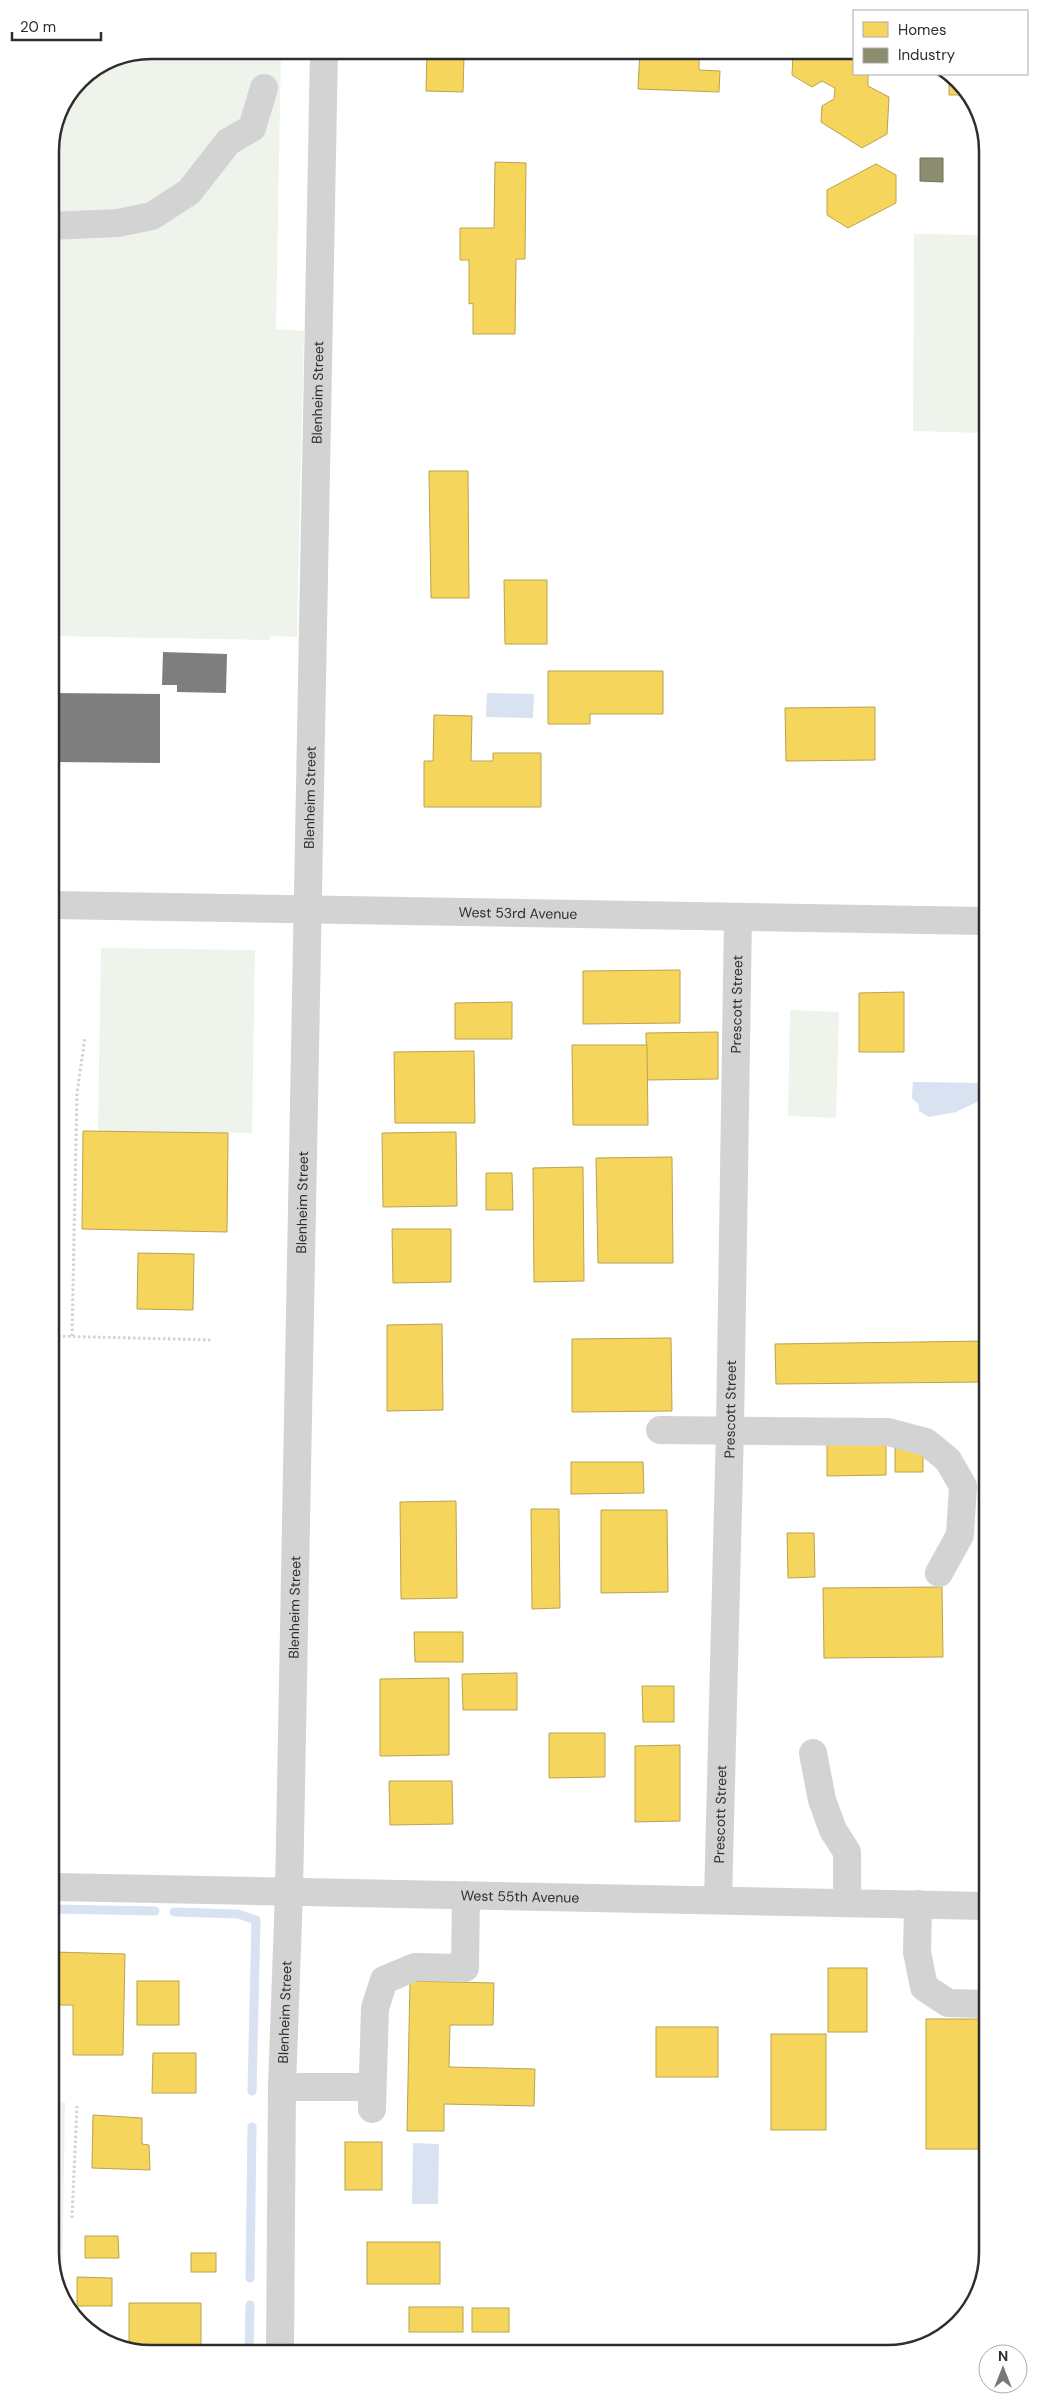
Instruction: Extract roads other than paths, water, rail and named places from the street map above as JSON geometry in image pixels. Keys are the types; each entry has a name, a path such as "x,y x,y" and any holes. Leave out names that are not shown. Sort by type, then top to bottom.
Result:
{"street":[{"name":"Blenheim Street","path":"280,2345 282,2087 289,1892 324,59"},
{"path":"59,226 118,223 152,216 189,192 228,142 252,128 264,88"},
{"name":"West 53rd Avenue","path":"59,905 979,920"},
{"name":"Prescott Street","path":"718,1900 730,1429 738,917"},
{"path":"660,1430 730,1429 888,1432 926,1442 948,1460 963,1486 960,1535 939,1573"},
{"path":"814,1753 822,1800 833,1830 847,1852 847,1903"},
{"name":"West 55th Avenue","path":"59,1887 979,1906"},
{"path":"282,2087 372,2098 375,2008 384,1980 416,1967 465,1968 466,1896"},
{"path":"918,1904 917,1952 924,1987 948,2003 979,2004"}],"water":[{"path":"487,693 534,694 533,718 486,717"},
{"path":"913,1082 979,1083 979,1101 956,1112 929,1117 919,1111 919,1105 912,1098"},
{"path":"413,2143 439,2144 438,2204 412,2204"}],"waterway":[{"path":"59,1909 155,1911"},
{"path":"174,1912 238,1914 256,1920 252,2091"},
{"path":"250,2278 252,2127"},
{"path":"249,2345 250,2305"}]}
